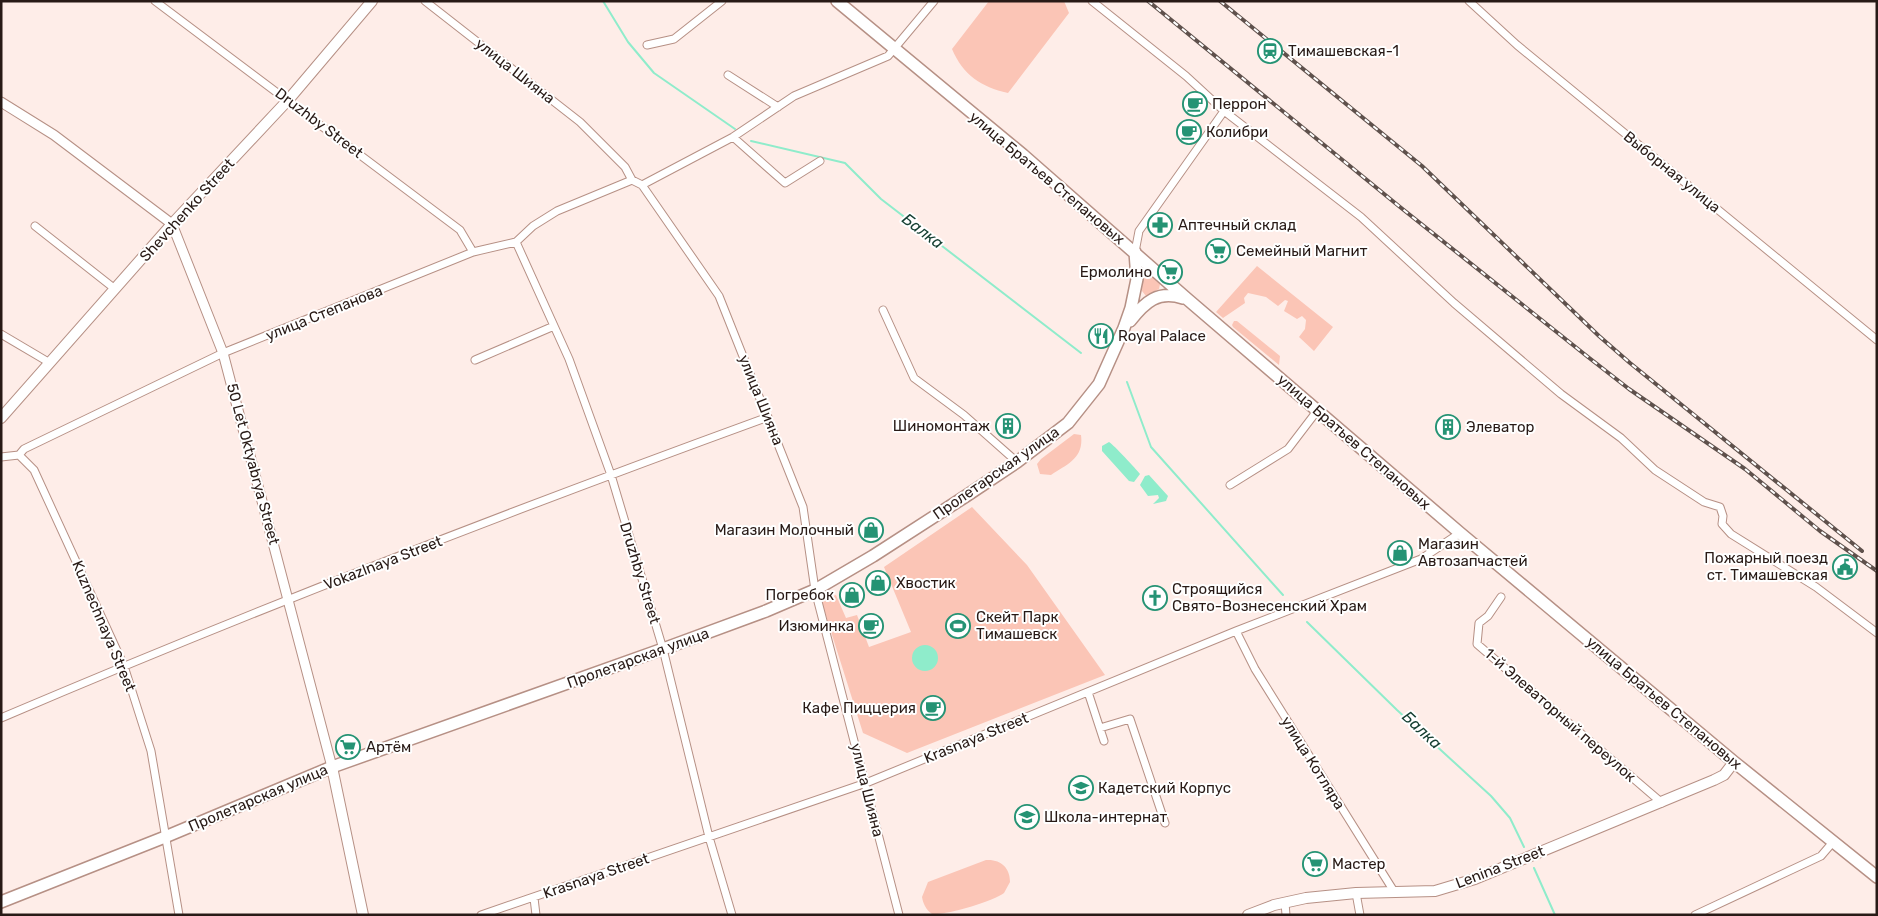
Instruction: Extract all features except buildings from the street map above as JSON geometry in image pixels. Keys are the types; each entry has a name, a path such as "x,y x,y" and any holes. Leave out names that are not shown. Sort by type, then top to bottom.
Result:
{"main road":[{"name":"Shevchenko Street","path":"1,418 172,224 288,100 372,1"},
{"name":"улица Братьев Степановых","path":"836,1 895,48 1135,252 1460,533 1734,762 1877,877"},
{"name":"Пролетарская улица","path":"1,902 165,837 332,767 663,649 766,611 815,590 873,556 1017,462 1055,434 1079,410 1099,384 1124,328 1131,308 1137,279 1135,252"},
{"path":"1124,328 1142,306 1154,297 1172,294 1186,298"},
{"name":"Lenina Street","path":"1248,915 1285,903 1356,893 1435,891 1475,879 1724,775 1734,762"},
{"name":"50 Let Oktyabrya Street","path":"332,767 363,915"}],"street":[{"name":"Druzhby Street","path":"155,1 460,230 473,252"},
{"name":"улица Шияна","path":"426,1 580,122 625,166 632,180 642,185 719,296 803,507 815,590 899,915"},
{"path":"647,45 674,39 722,1"},
{"path":"642,185 733,137 794,96 888,56 934,1"},
{"path":"1092,1 1186,76 1224,111 1361,217 1454,303 1561,394 1621,438 1656,470 1704,502 1720,507 1722,524 1731,534 1816,587 1877,633"},
{"name":"Выборная улица","path":"1469,1 1517,45 1877,340"},
{"path":"728,75 778,107"},
{"path":"1,102 54,135 172,224"},
{"path":"1135,252 1138,232 1224,111"},
{"path":"733,137 785,183 820,162"},
{"name":"улица Степанова","path":"19,455 24,449 223,353 473,252 516,242 533,226 556,211 632,180"},
{"name":"50 Let Oktyabrya Street","path":"172,224 223,353 332,767"},
{"path":"35,226 115,289"},
{"name":"Druzhby Street","path":"516,242 569,359 611,474 663,649 709,837 732,915"},
{"path":"883,310 914,378 964,415 1017,462"},
{"path":"475,360 554,326"},
{"path":"1,334 50,363"},
{"path":"1230,485 1288,449 1317,411"},
{"name":"Vokazlnaya Street","path":"1,718 289,599 611,474 768,417"},
{"path":"1,457 19,455"},
{"name":"Kuznechnaya Street","path":"19,455 34,470 43,486 124,666 151,751 178,915"},
{"name":"Krasnaya Street","path":"482,915 866,783 1236,631 1421,559 1460,533"},
{"name":"1-й Элеваторный переулок","path":"1501,597 1488,616 1479,624 1477,644 1662,802"},
{"name":"улица Котляра","path":"1236,631 1255,669 1298,740 1395,893"},
{"path":"1088,692 1104,741"},
{"path":"1100,728 1130,719 1165,823"},
{"path":"1695,915 1821,856 1833,842"},
{"path":"1356,893 1360,915"},
{"path":"534,898 536,915"},
{"path":"1285,903 1286,915"}],"shaded area":[{"path":"989,1 1064,1 1069,13 1008,93 989,87 967,73 952,49"},
{"path":"1257,266 1333,327 1314,351 1299,337 1305,329 1306,320 1302,316 1297,319 1284,311 1288,301 1285,300 1278,306 1266,297 1248,293 1244,298 1245,303 1223,318 1216,312"},
{"path":"1143,274 1152,275 1160,284 1159,289 1146,296 1142,291"},
{"path":"1234,321 1237,321 1280,356 1279,365 1233,327"},
{"path":"1074,434 1081,435 1081,443 1074,459 1051,475 1040,474 1037,464 1041,459"},
{"path":"1109,442 1140,474 1134,482 1129,481 1102,451 1102,446"},
{"path":"1149,475 1168,496 1166,501 1153,504 1159,498 1158,495 1148,496 1140,485 1145,476"},
{"path":"972,507 1027,565 1105,675 907,753 863,733 821,600 836,595 846,618 857,615 869,647 911,632 884,567"},
{"path":"925,645 934,649 938,658 934,667 925,671 916,667 912,658 916,649"},
{"path":"986,860 996,861 1004,865 1010,877 1010,882 1004,893 980,904 957,910 932,914 928,910 922,897 928,882"}],"waterway":[{"name":"Балка","path":"603,1 628,42 654,73 735,129"},
{"name":"Балка","path":"751,141 845,163 881,199 1081,353"},
{"name":"Балка","path":"1127,382 1151,447 1283,595"},
{"name":"Балка","path":"1307,622 1397,710 1491,796 1510,818 1524,847"},
{"name":"Балка","path":"1534,868 1555,915"}],"railway":[{"path":"1148,1 1400,207 1588,357 1629,389 1745,469 1820,531 1877,571"},
{"path":"1220,1 1422,166 1599,336 1630,363 1862,551"}],"place":[{"name":"Тимашевская-1","path":"1270,51"},
{"name":"Перрон","path":"1195,104"},
{"name":"Колибри","path":"1189,132"},
{"name":"Аптечный склад","path":"1160,225"},
{"name":"Семейный Магнит","path":"1218,251"},
{"name":"Ермолино","path":"1170,272"},
{"name":"Royal Palace","path":"1101,336"},
{"name":"Шиномонтаж","path":"1008,426"},
{"name":"Элеватор","path":"1448,427"},
{"name":"Магазин Молочный","path":"871,530"},
{"name":"Магазин Автозапчастей","path":"1400,553"},
{"name":"Пожарный поезд ст. Тимашевская","path":"1845,567"},
{"name":"Хвостик","path":"878,583"},
{"name":"Погребок","path":"852,595"},
{"name":"Строящийся Свято-Вознесенский Храм","path":"1155,598"},
{"name":"Изюминка","path":"871,626"},
{"name":"Скейт Парк Тимашевск","path":"958,626"},
{"name":"Кафе Пиццерия","path":"933,708"},
{"name":"Артём","path":"348,747"},
{"name":"Кадетский Корпус","path":"1081,788"},
{"name":"Школа-интернат","path":"1027,817"},
{"name":"Мастер","path":"1315,864"}]}
